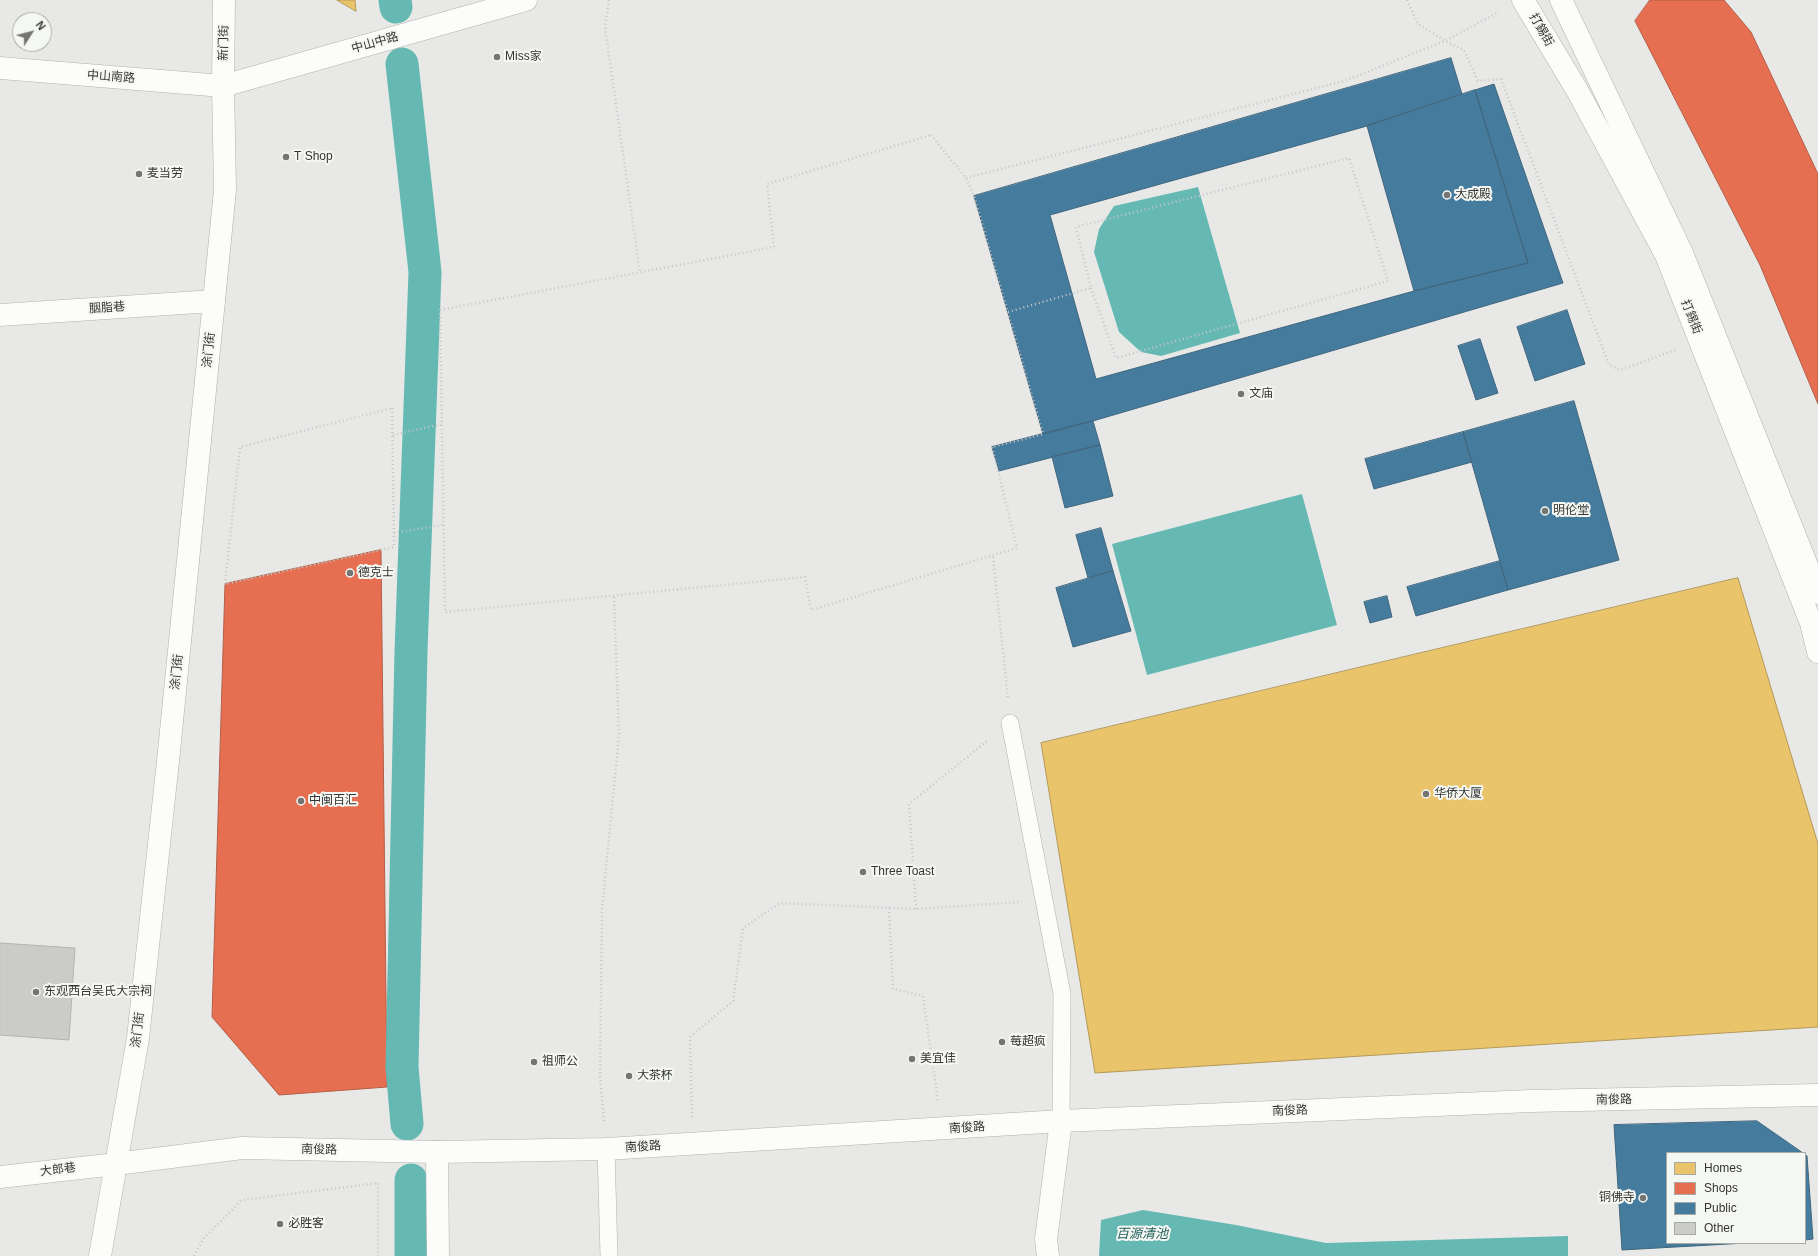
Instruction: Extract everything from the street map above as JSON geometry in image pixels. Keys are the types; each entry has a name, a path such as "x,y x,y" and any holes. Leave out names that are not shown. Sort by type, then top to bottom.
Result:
{"main road":[{"name":"新门街","path":"223,86 224,0"},
{"name":"中山中路","path":"223,86 526,0"},
{"name":"打錫街","path":"1524,0 1576,90 1666,255 1811,623 1818,652"},
{"name":"打錫街","path":"1561,0 1682,253 1818,593"},
{"name":"中山南路","path":"0,68 223,86"},
{"name":"涂门街","path":"100,1256 138,1038 168,761 225,190 223,86"},
{"name":"胭脂巷","path":"0,315 214,300"},
{"name":"南俊路","path":"116,1164 242,1148 437,1152 606,1149 942,1130 1061,1121 1532,1101 1818,1095"},
{"path":"1048,1256 1046,1239 1061,1121"},
{"path":"437,1152 438,1256"},
{"name":"大郎巷","path":"0,1177 116,1164"}],"lane":[{"path":"1010,723 1062,994 1061,1121"},
{"path":"606,1149 609,1256"}],"path":[{"path":"608,0 605,27 640,273"},
{"path":"1407,0 1418,24 1445,41 1464,50 1478,81 1501,79 1608,365 1620,370 1700,342"},
{"path":"966,178 1344,81 1445,41 1501,11"},
{"path":"931,135 966,178 974,196 1043,434 992,447 1018,548 993,557 811,610 805,577 445,612 440,310 640,273 774,248 767,184 931,135"},
{"path":"1349,158 1388,281 1116,358 1091,288 1076,226 1349,158"},
{"path":"1008,312 1091,288"},
{"path":"392,408 393,435 394,546 225,584 240,447 392,408"},
{"path":"393,435 442,424"},
{"path":"394,533 443,525"},
{"path":"916,909 909,804 1010,723 993,557"},
{"path":"606,1149 600,1076 602,909 619,736 614,596"},
{"path":"692,1144 690,1036 733,1001 743,928 780,903 916,909 1043,900"},
{"path":"889,908 893,989 924,996 942,1130"},
{"path":"194,1256 204,1238 242,1200 378,1183 378,1256"}],"water":[{"path":"1198,187 1240,333 1161,356 1141,352 1119,332 1094,252 1099,229 1114,206"},
{"path":"1302,494 1337,625 1147,675 1112,544"},
{"name":"百源清池","path":"1143,1210 1236,1225 1326,1243 1568,1236 1568,1256 1099,1256 1101,1220"}],"building: Homes":[{"path":"337,0 355,0 356,11"},
{"name":"华侨大厦","path":"1738,578 1818,844 1818,1027 1095,1073 1041,743"}],"building: Shops":[{"path":"1650,0 1724,0 1751,32 1818,174 1818,404 1760,265 1635,21"},
{"name":"中闽百汇","path":"381,550 387,1087 279,1095 212,1017 225,584"}],"building: Public":[{"path":"1451,58 1462,94 1367,126 1050,215 1096,379 1414,291 1528,263 1475,90 1494,84 1563,283 1093,421 1043,434 974,196"},
{"name":"大成殿","path":"1475,90 1528,263 1414,291 1367,126"},
{"path":"1567,310 1585,364 1535,381 1517,327"},
{"path":"1480,339 1498,393 1476,400 1458,346"},
{"name":"明伦堂","path":"1574,401 1619,560 1508,590 1463,432"},
{"path":"1093,421 1100,445 999,471 992,447"},
{"path":"1463,432 1472,462 1374,489 1365,459"},
{"path":"1100,445 1113,496 1065,508 1052,457"},
{"path":"1101,528 1113,571 1088,578 1076,535"},
{"path":"1500,561 1508,590 1416,616 1407,587"},
{"path":"1113,571 1131,631 1073,647 1056,588"},
{"path":"1387,596 1392,617 1370,623 1364,602"},
{"name":"铜佛寺","path":"1757,1121 1802,1152 1666,1152 1666,1244 1728,1244 1622,1250 1614,1125"},
{"path":"1806,1155 1807,1156 1813,1239 1806,1240"}],"building: Other":[{"name":"东观西台吴氏大宗祠","path":"0,943 75,948 69,1040 0,1035"}],"waterway":[{"path":"395,0 396,7"},
{"path":"402,64 425,272 411,651 402,1067 407,1124"},
{"path":"411,1180 411,1256"}],"place":[{"name":"Miss家","path":"497,57"},
{"name":"T Shop","path":"286,157"},
{"name":"麦当劳","path":"139,174"},
{"name":"大成殿","path":"1447,195"},
{"name":"文庙","path":"1241,394"},
{"name":"明伦堂","path":"1545,511"},
{"name":"德克士","path":"350,573"},
{"name":"华侨大厦","path":"1426,794"},
{"name":"中闽百汇","path":"301,801"},
{"name":"Three Toast","path":"863,872"},
{"name":"东观西台吴氏大宗祠","path":"36,992"},
{"name":"莓超疯","path":"1002,1042"},
{"name":"美宜佳","path":"912,1059"},
{"name":"祖师公","path":"534,1062"},
{"name":"大茶杯","path":"629,1076"},
{"name":"铜佛寺","path":"1643,1198"},
{"name":"必胜客","path":"280,1224"}]}
